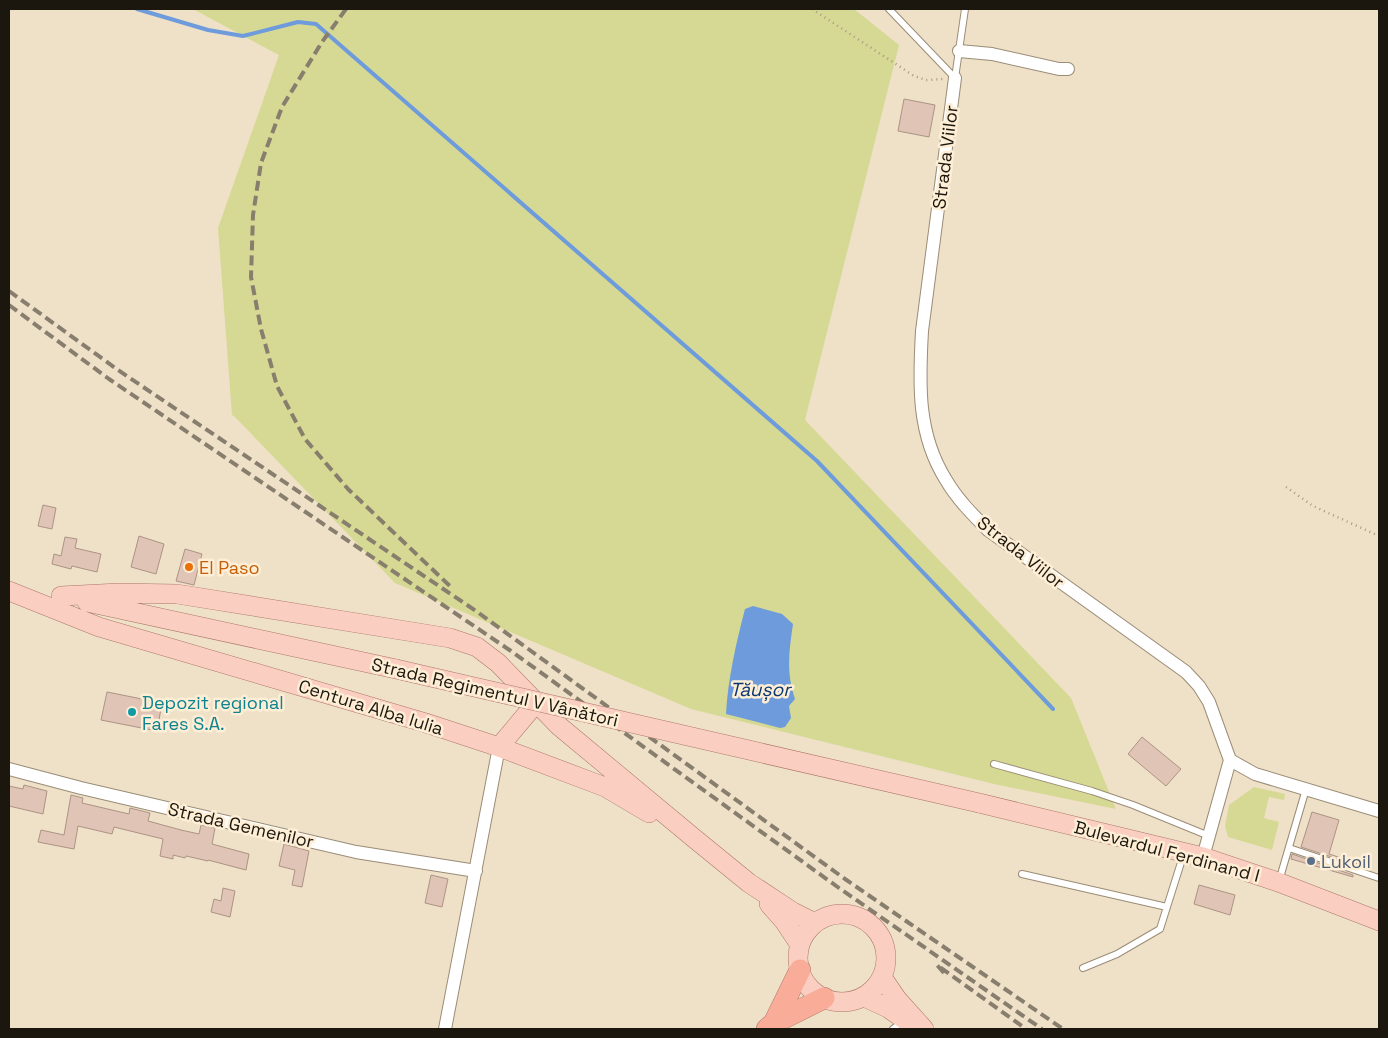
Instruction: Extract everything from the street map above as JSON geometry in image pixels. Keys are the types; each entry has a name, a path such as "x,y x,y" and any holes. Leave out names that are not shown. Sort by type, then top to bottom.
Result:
{"highway":[{"path":"770,1026 800,970"},
{"path":"770,1026 824,998"}],"main road":[{"name":"Strada Regimentul V Vânători","path":"9,586 396,669 979,802"},
{"name":"Centura Alba Iulia","path":"9,591 100,627 369,706 499,747 605,787 695,839"},
{"name":"Centura Alba Iulia","path":"61,596 119,593 177,594 450,638 477,647 498,663 559,726 695,839 749,883 793,912 815,923"},
{"path":"499,747 536,703"},
{"name":"Bulevardul Ferdinand I","path":"979,802 1203,857 1278,882 1379,921"},
{"name":"Centura Alba Iulia","path":"749,883 784,921 800,945"},
{"path":"843,914 857,916 870,924 880,935 885,948 886,963 882,977 864,997 851,1001 837,1002 813,992 805,982 800,970 798,957 800,945 806,932 815,923 828,916 843,914"},
{"path":"882,977 897,999 924,1029"},
{"path":"864,997 888,1008 906,1026"}],"street":[{"path":"959,51 992,54 1059,69 1068,69"},
{"name":"Strada Viilor","path":"955,78 921,340 920,373 923,420 932,455 946,481 966,507 988,530 1186,672 1199,686 1209,702 1230,760"},
{"path":"445,1029 499,747"},
{"path":"1203,857 1230,760 1255,774 1379,811"},
{"name":"Strada Gemenilor","path":"9,769 356,852 476,871"}],"lane":[{"path":"889,9 955,78"},
{"path":"955,78 965,9"},
{"path":"994,764 1092,790 1209,836"},
{"path":"1278,882 1306,789"},
{"path":"1289,848 1379,878"},
{"path":"1083,968 1117,954 1160,929 1184,852"},
{"path":"1022,874 1167,907"}],"path":[{"path":"812,9 914,76 926,80 955,78"},
{"path":"1286,487 1313,506 1379,536"}],"green space":[{"path":"193,9 854,9 899,45 805,420 1071,698 1116,809 994,784 691,709 395,583 232,415 218,228 279,55"},
{"path":"1254,787 1285,794 1284,800 1269,797 1264,818 1279,822 1272,850 1228,837 1225,826 1229,805"}],"water":[{"name":"Tăușor","path":"753,606 782,614 793,624 789,671 795,699 789,706 791,718 785,727 780,728 726,714 731,674 745,609"}],"building":[{"path":"904,99 935,105 929,137 898,131"},
{"path":"43,505 56,508 52,529 38,526"},
{"path":"139,536 164,544 156,574 131,567"},
{"path":"65,537 77,539 75,548 101,554 97,572 72,566 71,569 52,564 54,554 61,556"},
{"name":"El Paso","path":"185,549 202,554 194,585 176,581"},
{"name":"Depozit regional Fares S.A.","path":"107,692 162,703 157,731 101,720"},
{"path":"1142,737 1181,769 1166,786 1128,754"},
{"path":"24,785 47,791 43,814 9,806 9,786 23,789"},
{"path":"71,795 83,798 82,803 129,814 130,808 150,813 148,821 181,830 199,834 201,825 215,828 212,844 249,854 246,870 186,856 185,858 173,855 173,859 160,856 163,839 114,827 112,834 78,826 74,849 38,842 41,830 64,835"},
{"path":"1312,812 1339,820 1329,854 1357,863 1356,865 1301,847"},
{"path":"284,844 309,851 302,887 292,885 295,870 279,866"},
{"path":"1292,854 1353,875 1353,877 1291,859"},
{"path":"431,875 448,879 442,907 425,903"},
{"path":"1199,885 1235,895 1230,915 1194,904"},
{"path":"223,888 235,891 230,917 211,912 214,899 221,901"}],"waterway":[{"path":"137,9 208,30 243,36 298,22 316,24 817,461 1053,709"}],"railway":[{"path":"346,9 322,42 282,107 261,163 253,215 251,277 261,329 277,386 305,439 348,489 453,589"},
{"path":"9,291 118,370 476,611 845,879 1063,1029"},
{"path":"9,305 109,379 511,651 839,888 1042,1029"},
{"path":"944,973 937,965 1026,1029"}],"place":[{"name":"El Paso","path":"189,567"},
{"name":"Depozit regional Fares S.A.","path":"132,712"},
{"name":"Lukoil","path":"1311,861"}]}
